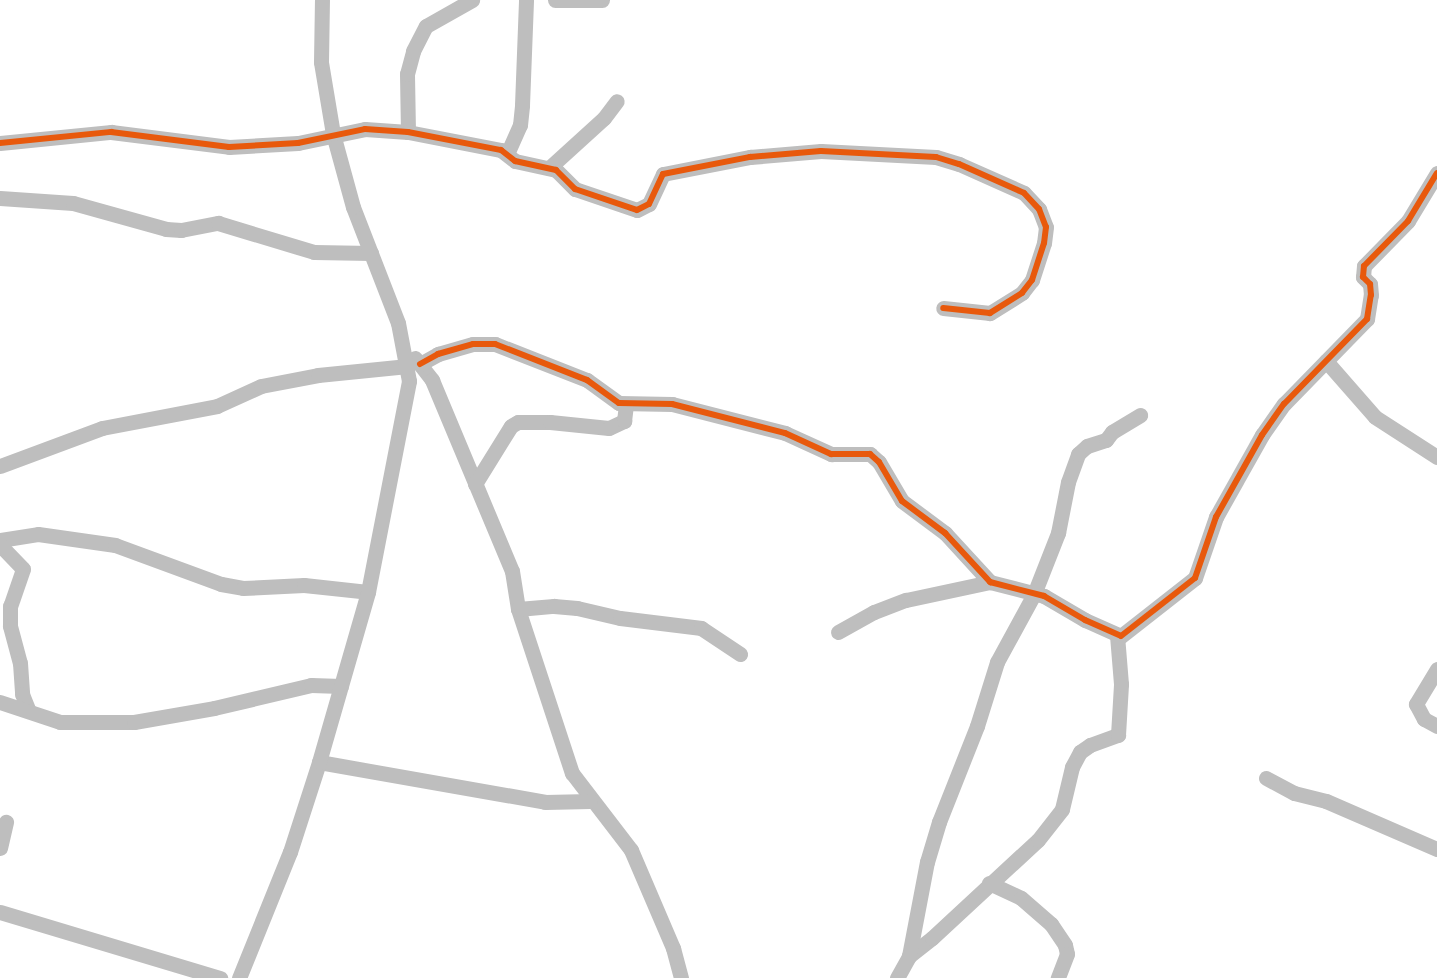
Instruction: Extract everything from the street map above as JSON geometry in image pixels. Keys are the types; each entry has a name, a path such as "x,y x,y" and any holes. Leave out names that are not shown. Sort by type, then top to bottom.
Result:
{"street":[{"path":"322,0 322,62 333,134 353,207 405,349 414,365 432,380 512,571 518,609 572,774 590,801 631,850 673,948 681,978"},
{"path":"408,132 407,74 416,44 433,21 472,0"},
{"path":"507,154 521,118 526,0"},
{"path":"555,0 602,0"},
{"path":"550,168 604,118 617,101"},
{"path":"0,143 111,132 229,147 298,143 333,134 372,129 408,132 494,148 523,164 550,168 575,189 637,210 649,204 663,174 750,158 821,151 948,160 1024,193 1039,208 1046,227 1044,243 1032,280 1022,293 990,314 943,308"},
{"path":"838,632 897,602 990,582 1034,594 1117,636 1125,634 1152,609 1195,578 1216,517 1262,435 1284,404 1370,314 1370,284 1363,277 1364,266 1408,221 1437,173"},
{"path":"0,198 73,203 166,229 181,230 218,223 314,252 371,252"},
{"path":"0,466 102,428 217,406 261,386 318,375 414,365 438,354 473,344 495,344 587,380 612,400 626,404 672,404 785,433 831,454 870,454 879,462 902,501 945,533 990,582"},
{"path":"1326,361 1375,417 1437,457"},
{"path":"239,978 290,852 319,762 368,592 414,365"},
{"path":"475,484 510,426 518,422 550,422 609,428 624,421 626,404"},
{"path":"897,978 908,956 927,862 939,822 977,726 997,662 1034,594 1058,534 1068,482 1078,454 1087,446 1106,440 1112,432 1140,415"},
{"path":"0,540 38,534 105,543 221,584 243,588 304,585 368,592"},
{"path":"0,545 23,569 12,601 10,626 20,663 22,694 28,711"},
{"path":"518,609 554,606 577,608 620,618 701,628 740,654"},
{"path":"908,956 932,938 989,883 1033,847 1060,812 1072,767 1080,752 1090,745 1118,734 1122,684 1117,636"},
{"path":"1437,669 1416,704 1424,719 1437,726"},
{"path":"0,702 60,722 134,722 214,708 311,685 341,686"},
{"path":"319,762 545,802 590,801"},
{"path":"1266,778 1294,793 1326,802 1437,849"},
{"path":"0,848 6,822"},
{"path":"989,883 1022,898 1050,924 1065,945 1067,954 1058,978"},
{"path":"0,912 220,978"}],"cycle path":[{"path":"0,143 111,132 229,147 298,143 365,129 408,132 501,150 515,161 556,170 575,189 637,210 649,204 663,174 750,157 821,151 936,157 959,164 1024,193 1039,209 1046,227 1044,243 1032,280 1022,293 990,313 943,308"},
{"path":"420,364 438,354 473,344 495,344 587,380 619,403 672,404 785,433 831,454 870,454 879,462 902,501 945,533 990,582 1044,596 1085,620 1121,636 1195,578 1216,517 1262,435 1284,404 1367,319 1371,295 1370,284 1363,277 1364,266 1408,221 1437,173"}]}
